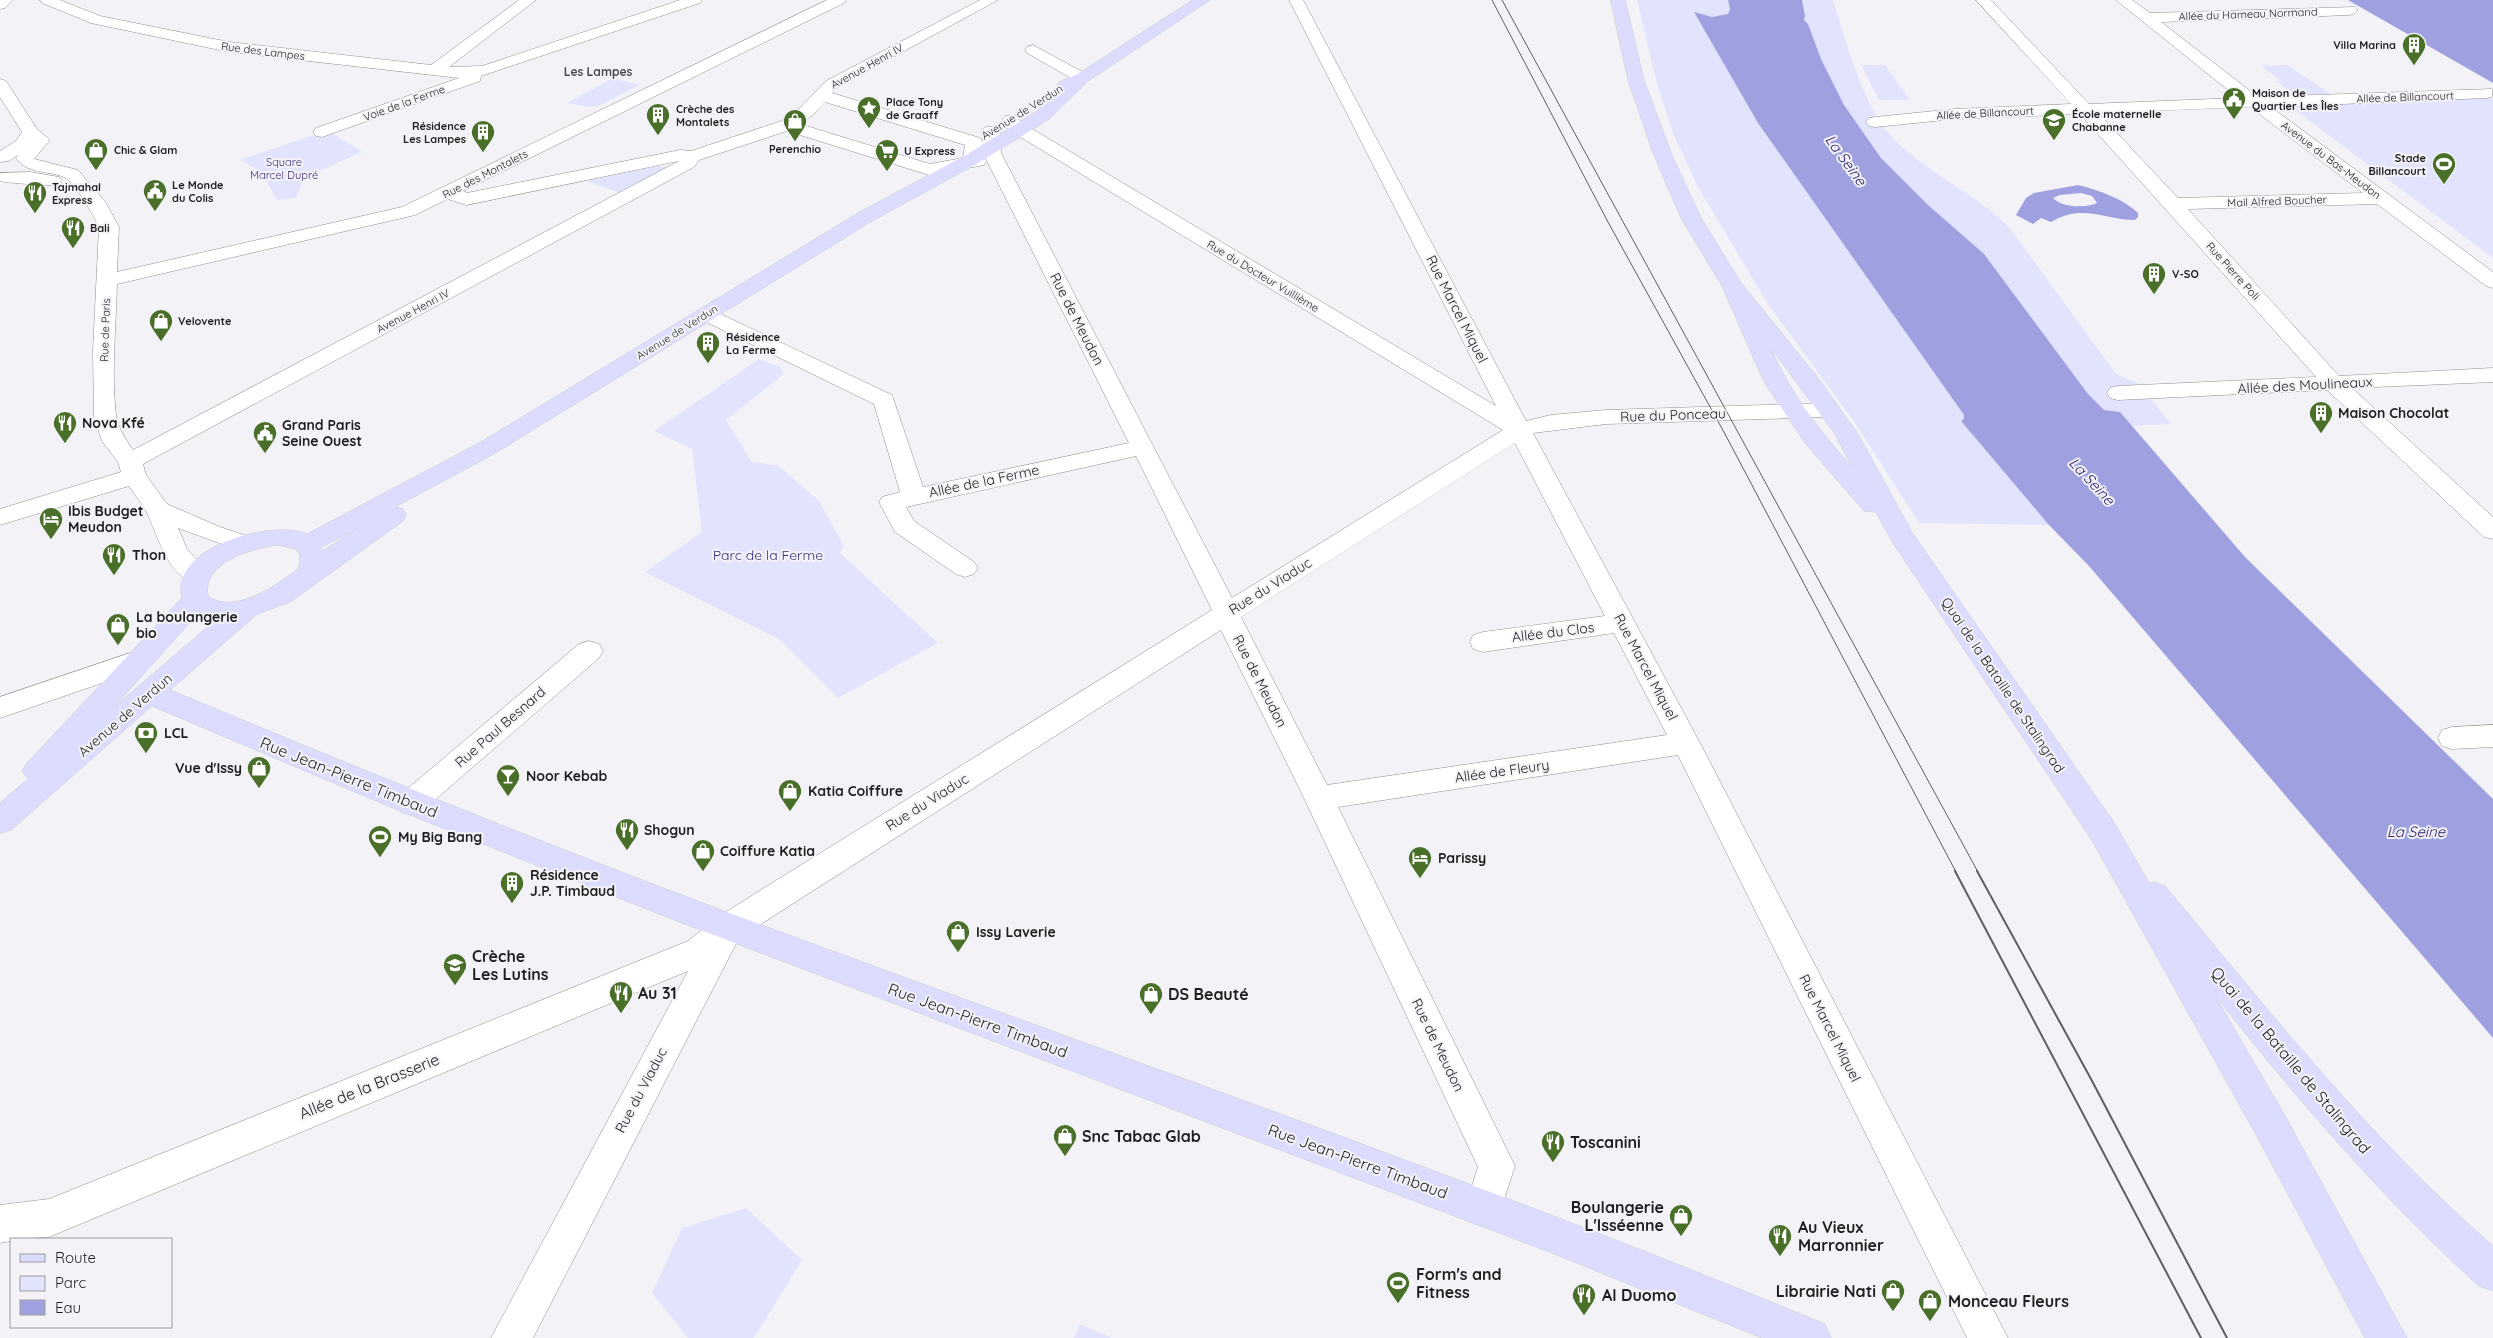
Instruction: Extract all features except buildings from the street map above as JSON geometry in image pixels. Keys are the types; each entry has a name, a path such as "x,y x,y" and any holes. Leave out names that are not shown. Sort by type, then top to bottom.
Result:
{"main road":[{"name":"Avenue de Verdun","path":"0,812 139,660 196,587 210,561 241,543 274,537 294,538 307,545 489,447 865,217 970,155 994,147 1014,125 1044,115 1082,78 1203,0"},
{"name":"Quai de la Bataille de Stalingrad","path":"1620,2 1636,80 1662,153 1691,218 1732,286 1775,382 1813,438 1902,537"},
{"name":"Avenue de Verdun","path":"865,217 929,170"},
{"name":"Quai de la Bataille de Stalingrad","path":"1732,286 1807,379 1846,434 1902,537 2104,834 2268,1119 2387,1338"},
{"name":"Avenue de Verdun","path":"0,821 248,607 277,597 489,447"},
{"path":"307,545 313,554 312,572"},
{"path":"196,587 207,607 226,610 248,607"},
{"name":"Rue Jean-Pierre Timbaud","path":"149,693 411,803 729,927 1484,1208 1811,1338"},
{"name":"Quai de la Bataille de Stalingrad","path":"2104,834 2330,1111 2387,1175 2454,1240 2493,1272"}],"street":[{"path":"0,5 6,0"},
{"name":"Rue des Lampes","path":"47,0 96,20 229,48 433,71 458,73 484,71"},
{"path":"433,71 529,0"},
{"path":"484,71 695,0"},
{"name":"Rue des Montalets","path":"107,280 390,217 448,192 839,0"},
{"name":"Avenue Henri IV","path":"448,192 466,199 680,154 701,153 787,125 807,111 832,84 991,0"},
{"name":"Rue Marcel Miquel","path":"1296,0 1519,430 1686,743 1988,1338"},
{"name":"Rue Pierre Poli","path":"1982,0 2173,204 2334,384 2493,531"},
{"name":"Avenue du Bas-Meudon","path":"2123,0 2255,103 2493,282"},
{"name":"Allée du Hameau Normand","path":"2147,18 2350,10"},
{"path":"1033,50 1082,78"},
{"name":"Voie de la Ferme","path":"322,132 475,78 484,71"},
{"path":"0,84 31,132 41,140 27,160 2,177"},
{"name":"Allée de Billancourt","path":"1875,122 1955,114 2486,93"},
{"path":"820,95 970,155 980,161 994,147"},
{"path":"787,125 929,170 970,155"},
{"name":"Rue du Docteur Vuillième","path":"1014,125 1519,430"},
{"path":"2,158 22,145 31,132"},
{"name":"Rue de Meudon","path":"994,147 1319,798 1497,1166 1484,1208"},
{"name":"Avenue Henri IV","path":"132,469 688,163 701,153"},
{"name":"Rue de Paris","path":"2,158 27,160 72,174 99,207 109,227 104,351 105,417 114,441 158,510 176,553 196,587"},
{"path":"2,177 30,177 81,187"},
{"name":"Mail Alfred Boucher","path":"2173,204 2382,198"},
{"name":"Allée de la Ferme","path":"705,314 884,400 914,497 1143,447"},
{"name":"Allée des Moulineaux","path":"2118,393 2493,375"},
{"path":"1446,386 1472,385 1491,376"},
{"name":"Rue du Ponceau","path":"1519,430 1540,422 1657,414 1829,410"},
{"name":"Rue du Viaduc","path":"511,1338 729,927 1519,430"},
{"path":"0,517 132,469"},
{"path":"914,497 891,502 904,526 965,568"},
{"path":"158,510 211,533 241,543"},
{"name":"Allée du Clos","path":"1483,642 1622,623"},
{"name":"Rue Paul Besnard","path":"411,803 589,651"},
{"path":"0,708 139,660"},
{"path":"2452,738 2493,736"},
{"name":"Allée de Fleury","path":"1319,798 1686,743"},
{"name":"Allée de la Brasserie","path":"0,1224 50,1218 700,951 729,927"}],"green space":[{"path":"1637,0 1728,0 1730,9 1728,14 1712,17 1695,13 1758,123 1964,415 1964,420 1961,421 2049,525 1919,523 1857,426 1766,301 1698,187 1674,136 1657,84"},
{"path":"1802,0 1833,0 1856,72 1881,124 1891,136 1919,161 1981,203 2009,227 2116,374 2138,383 2171,424 2131,426 2120,412 2104,410 2088,394 2033,320 1928,205 1881,158 1844,105 1821,59 1808,24 1804,20"},
{"path":"1861,65 1885,65 1910,100 1879,100"},
{"path":"2287,65 2332,95 2298,97 2276,81 2281,81 2261,66"},
{"path":"613,78 639,85 599,106 589,107 567,103"},
{"name":"Stade Billancourt","path":"2487,96 2493,100 2493,258 2287,104"},
{"name":"Square Marcel Dupré","path":"322,132 330,132 362,152 304,178 296,198 277,200 261,172 240,160"},
{"path":"658,166 667,167 622,194 587,181"},
{"name":"Parc de la Ferme","path":"759,359 780,367 784,374 726,420 752,462 779,466 819,501 844,546 840,553 938,643 838,698 779,639 645,572 702,532 692,449 654,431"},
{"path":"746,1208 802,1260 754,1338 688,1338 652,1293 682,1228"},
{"path":"1080,1324 1112,1338 1074,1338"}],"water":[{"name":"La Seine","path":"1728,0 1802,0 1804,20 1808,24 1821,59 1844,105 1881,158 1928,205 1984,254 2088,394 2104,410 2120,412 2245,557 2493,799 2493,1038 2089,566 2049,525 1961,421 1964,419 1964,415 1758,123 1694,12 1712,17 1728,14 1730,9"},
{"path":"2348,0 2493,0 2493,83"},
{"path":"2078,185 2118,199 2138,213 2138,217 2135,220 2083,213 2062,216 2051,222 2041,218 2033,224 2016,215 2026,198 2034,193","holes":["2081,193 2092,196 2097,203 2086,206 2062,204 2053,198 2060,195"]}],"tram line":[{"path":"1492,0 1608,222 1725,434 1956,872"},
{"path":"1502,0 1978,872"},
{"path":"1955,871 2201,1338"},
{"path":"1977,871 2091,1079 2227,1338"}],"place":[{"name":"Villa Marina","path":"2414,66"},
{"name":"Maison de Quartier Les Îles","path":"2234,120"},
{"name":"Place Tony de Graaff","path":"869,129"},
{"name":"Crèche des Montalets","path":"658,136"},
{"name":"École maternelle Chabanne","path":"2054,141"},
{"name":"Perenchio","path":"795,142"},
{"name":"Résidence Les Lampes","path":"483,153"},
{"name":"Chic & Glam","path":"96,171"},
{"name":"U Express","path":"887,172"},
{"name":"Stade Billancourt","path":"2444,185"},
{"name":"Le Monde du Colis","path":"155,212"},
{"name":"Tajmahal Express","path":"35,214"},
{"name":"Bali","path":"73,249"},
{"name":"V-SO","path":"2154,295"},
{"name":"Velovente","path":"161,342"},
{"name":"Résidence La Ferme","path":"708,364"},
{"name":"Maison Chocolat","path":"2321,434"},
{"name":"Nova Kfé","path":"65,444"},
{"name":"Grand Paris Seine Ouest","path":"265,454"},
{"name":"Ibis Budget Meudon","path":"51,540"},
{"name":"Thon","path":"114,576"},
{"name":"La boulangerie bio","path":"118,646"},
{"name":"LCL","path":"146,754"},
{"name":"Vue d'Issy","path":"259,789"},
{"name":"Noor Kebab","path":"508,797"},
{"name":"Katia Coiffure","path":"790,812"},
{"name":"Shogun","path":"627,851"},
{"name":"My Big Bang","path":"380,858"},
{"name":"Coiffure Katia","path":"703,872"},
{"name":"Parissy","path":"1420,879"},
{"name":"Résidence J.P. Timbaud","path":"512,904"},
{"name":"Issy Laverie","path":"958,953"},
{"name":"Crèche Les Lutins","path":"455,986"},
{"name":"Au 31","path":"621,1014"},
{"name":"DS Beauté","path":"1151,1015"},
{"name":"Snc Tabac Glab","path":"1065,1157"},
{"name":"Toscanini","path":"1553,1163"},
{"name":"Boulangerie L'Isséenne","path":"1681,1237"},
{"name":"Au Vieux Marronnier","path":"1780,1257"},
{"name":"Form's and Fitness","path":"1398,1304"},
{"name":"Librairie Nati","path":"1893,1312"},
{"name":"Al Duomo","path":"1584,1316"},
{"name":"Monceau Fleurs","path":"1930,1322"}],"district":[{"name":"Les Lampes","path":"598,71"}]}
